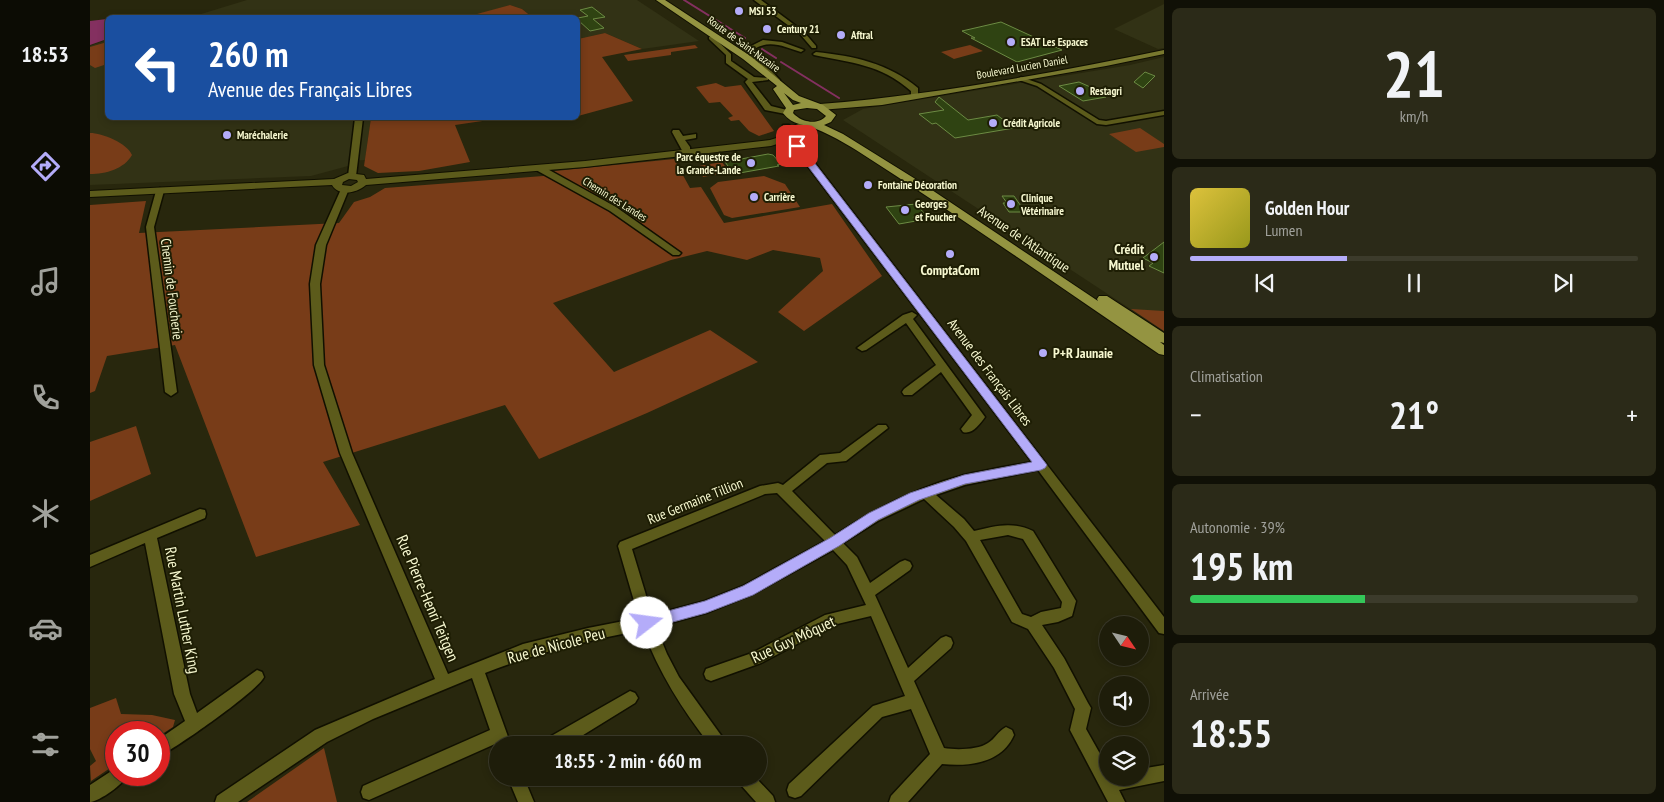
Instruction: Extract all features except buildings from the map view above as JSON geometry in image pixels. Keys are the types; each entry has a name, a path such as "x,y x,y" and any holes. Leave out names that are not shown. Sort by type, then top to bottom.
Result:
{"main road":[{"name":"Route de Saint-Nazaire","path":"653,0 711,38 766,79 786,100 789,113"},
{"name":"Route de Saint-Nazaire","path":"660,0 734,49 796,98 816,106 830,117"},
{"name":"Boulevard Lucien Daniel","path":"816,106 882,102 1021,79 1038,80 1164,52"},
{"name":"Boulevard Lucien Daniel","path":"830,117 882,102"},
{"path":"789,113 801,105 816,106"},
{"name":"Avenue de l'Atlantique","path":"789,113 797,122 810,124 840,136 913,182 1164,352"},
{"path":"810,124 830,117"},
{"name":"Avenue de l'Atlantique","path":"830,117 837,128 924,182 1164,340"}],"street":[{"path":"757,0 799,31 815,51"},
{"path":"774,13 790,16 805,26 809,32 805,37"},
{"path":"799,31 803,41 802,49 805,54 815,51 887,68 915,90 914,97"},
{"path":"711,38 729,55 728,62 752,78 766,79"},
{"path":"785,88 754,57 751,48 761,43 773,42 802,49"},
{"path":"752,78 748,82 768,108 789,113 786,127 788,130 786,136 789,137"},
{"path":"1038,80 1098,122 1106,123 1164,113"},
{"path":"352,176 359,120"},
{"path":"90,194 341,186 357,188 363,182 539,168 770,143 789,137 796,128 810,124"},
{"path":"744,145 777,135 786,127"},
{"path":"687,152 686,146 678,136 693,136"},
{"name":"Avenue des Français Libres","path":"789,137 1164,628"},
{"name":"Chemin des Landes","path":"539,168 613,209 676,253"},
{"path":"341,186 341,178 352,176 362,178 363,182"},
{"name":"Rue Pierre-Henri Teitgen","path":"341,186 321,245 315,284 319,365 346,453 444,682"},
{"name":"Chemin de Foucherie","path":"160,191 150,227 171,392"},
{"path":"862,348 907,317 923,311"},
{"path":"907,317 977,412 979,417 967,429"},
{"path":"908,392 942,366"},
{"path":"977,412 999,410"},
{"path":"882,428 842,458 824,458 784,491 852,561 939,756"},
{"name":"Rue de Nicole Peu","path":"223,802 321,736 444,682 523,652 578,636 647,623 706,607 748,590 835,542 874,517 925,493 964,480 1041,465"},
{"name":"Rue Germaine Tillion","path":"647,623 625,546 764,489 778,488 784,491"},
{"path":"925,493 971,536 1017,618 1033,624 1059,663 1083,708 1078,730 1099,769"},
{"path":"150,535 200,514"},
{"path":"971,536 1012,528 1028,535 1069,601 1068,612 1062,615 1040,618 1033,624"},
{"name":"Rue Martin Luther King","path":"90,561 150,535 182,694 194,724"},
{"path":"867,593 905,566"},
{"name":"Rue Guy Môquet","path":"711,674 756,658 830,619 875,609"},
{"path":"647,623 662,661 697,716 713,736"},
{"path":"906,680 946,643"},
{"path":"476,669 499,736"},
{"path":"170,740 257,678"},
{"path":"567,736 630,698"},
{"path":"795,790 878,711 915,700"},
{"path":"939,756 959,758 992,751 1006,735"},
{"path":"369,792 489,744"},
{"path":"897,802 939,756"},
{"path":"1149,776 1164,773"},
{"path":"90,795 105,785"},
{"path":"519,786 526,802"},
{"path":"753,786 766,802"},
{"path":"1108,786 1117,802"}],"shaded area":[{"path":"247,0 637,0 699,41 642,49 605,33 580,39 580,15 530,15 522,9 510,5 476,15 198,15"},
{"path":"1164,4 1164,48 1158,49 1114,29"},
{"path":"510,5 522,9 530,15 473,15"},
{"path":"105,19 105,40 90,45 90,21"},
{"path":"605,33 642,49 602,57 633,101 580,115 580,39"},
{"path":"105,41 105,120 371,120 365,160 349,161 348,166 311,176 90,185 90,46"},
{"path":"105,43 105,65 95,68 90,65 90,47"},
{"path":"695,45 698,48 671,52 671,55 628,61 624,55"},
{"path":"970,45 983,51 954,59 941,52"},
{"path":"1164,57 1164,331 843,120 863,109 1130,65"},
{"path":"716,83 725,87 741,85 774,131 759,136 749,131 739,120 731,121 728,118 733,116 720,102 709,103 696,87"},
{"path":"371,120 489,120 455,125 470,162 419,171 378,173 364,166"},
{"path":"1140,128 1164,144 1164,147 1136,152 1109,134"},
{"path":"90,133 101,135 125,146 132,155 129,160 114,170 90,174"},
{"path":"674,159 690,188 701,187 724,223 832,204 882,276 804,331 778,312 823,271 820,258 773,250 747,260 707,251 671,260 553,303 614,372 710,330 758,362 647,413 539,459 505,405 323,462 360,525 256,557 175,345 107,356 95,391 90,393 90,205 146,201 139,233 339,223 354,202 370,197 385,188 543,176 555,171"},
{"path":"722,162 729,172 703,177 699,166"},
{"name":"Carrière","path":"764,176 785,184 800,207 732,218 724,215 710,188 718,182"},
{"path":"1131,309 1164,311 1164,331"},
{"path":"136,426 151,474 90,501 90,442"},
{"path":"116,698 121,714 152,715 175,720 173,727 170,729 170,721 105,721 105,771 91,781 90,766 96,761 90,749 90,708"},
{"path":"324,748 337,802 247,802"}],"waterway":[{"path":"684,0 745,38"},
{"path":"762,49 776,58"},
{"path":"781,62 839,98"}],"place":[{"name":"MSI 53","path":"739,11"},
{"name":"Century 21","path":"767,29"},
{"name":"Aftral","path":"841,35"},
{"name":"ESAT Les Espaces","path":"1011,42"},
{"name":"Restagri","path":"1080,91"},
{"name":"Crédit Agricole","path":"993,123"},
{"name":"Maréchalerie","path":"227,135"},
{"name":"Parc équestre de la Grande-Lande","path":"751,163"},
{"name":"Fontaine Décoration","path":"868,185"},
{"name":"Carrière","path":"754,197"},
{"name":"Clinique Vétérinaire","path":"1011,204"},
{"name":"Georges et Foucher","path":"905,210"},
{"name":"ComptaCom","path":"950,254"},
{"name":"Crédit Mutuel","path":"1154,257"},
{"name":"P+R Jaunaie","path":"1043,353"}],"route":[{"path":"647,623 706,607 748,590 835,542 874,517 915,497 964,480 1041,465 797,146"}]}
